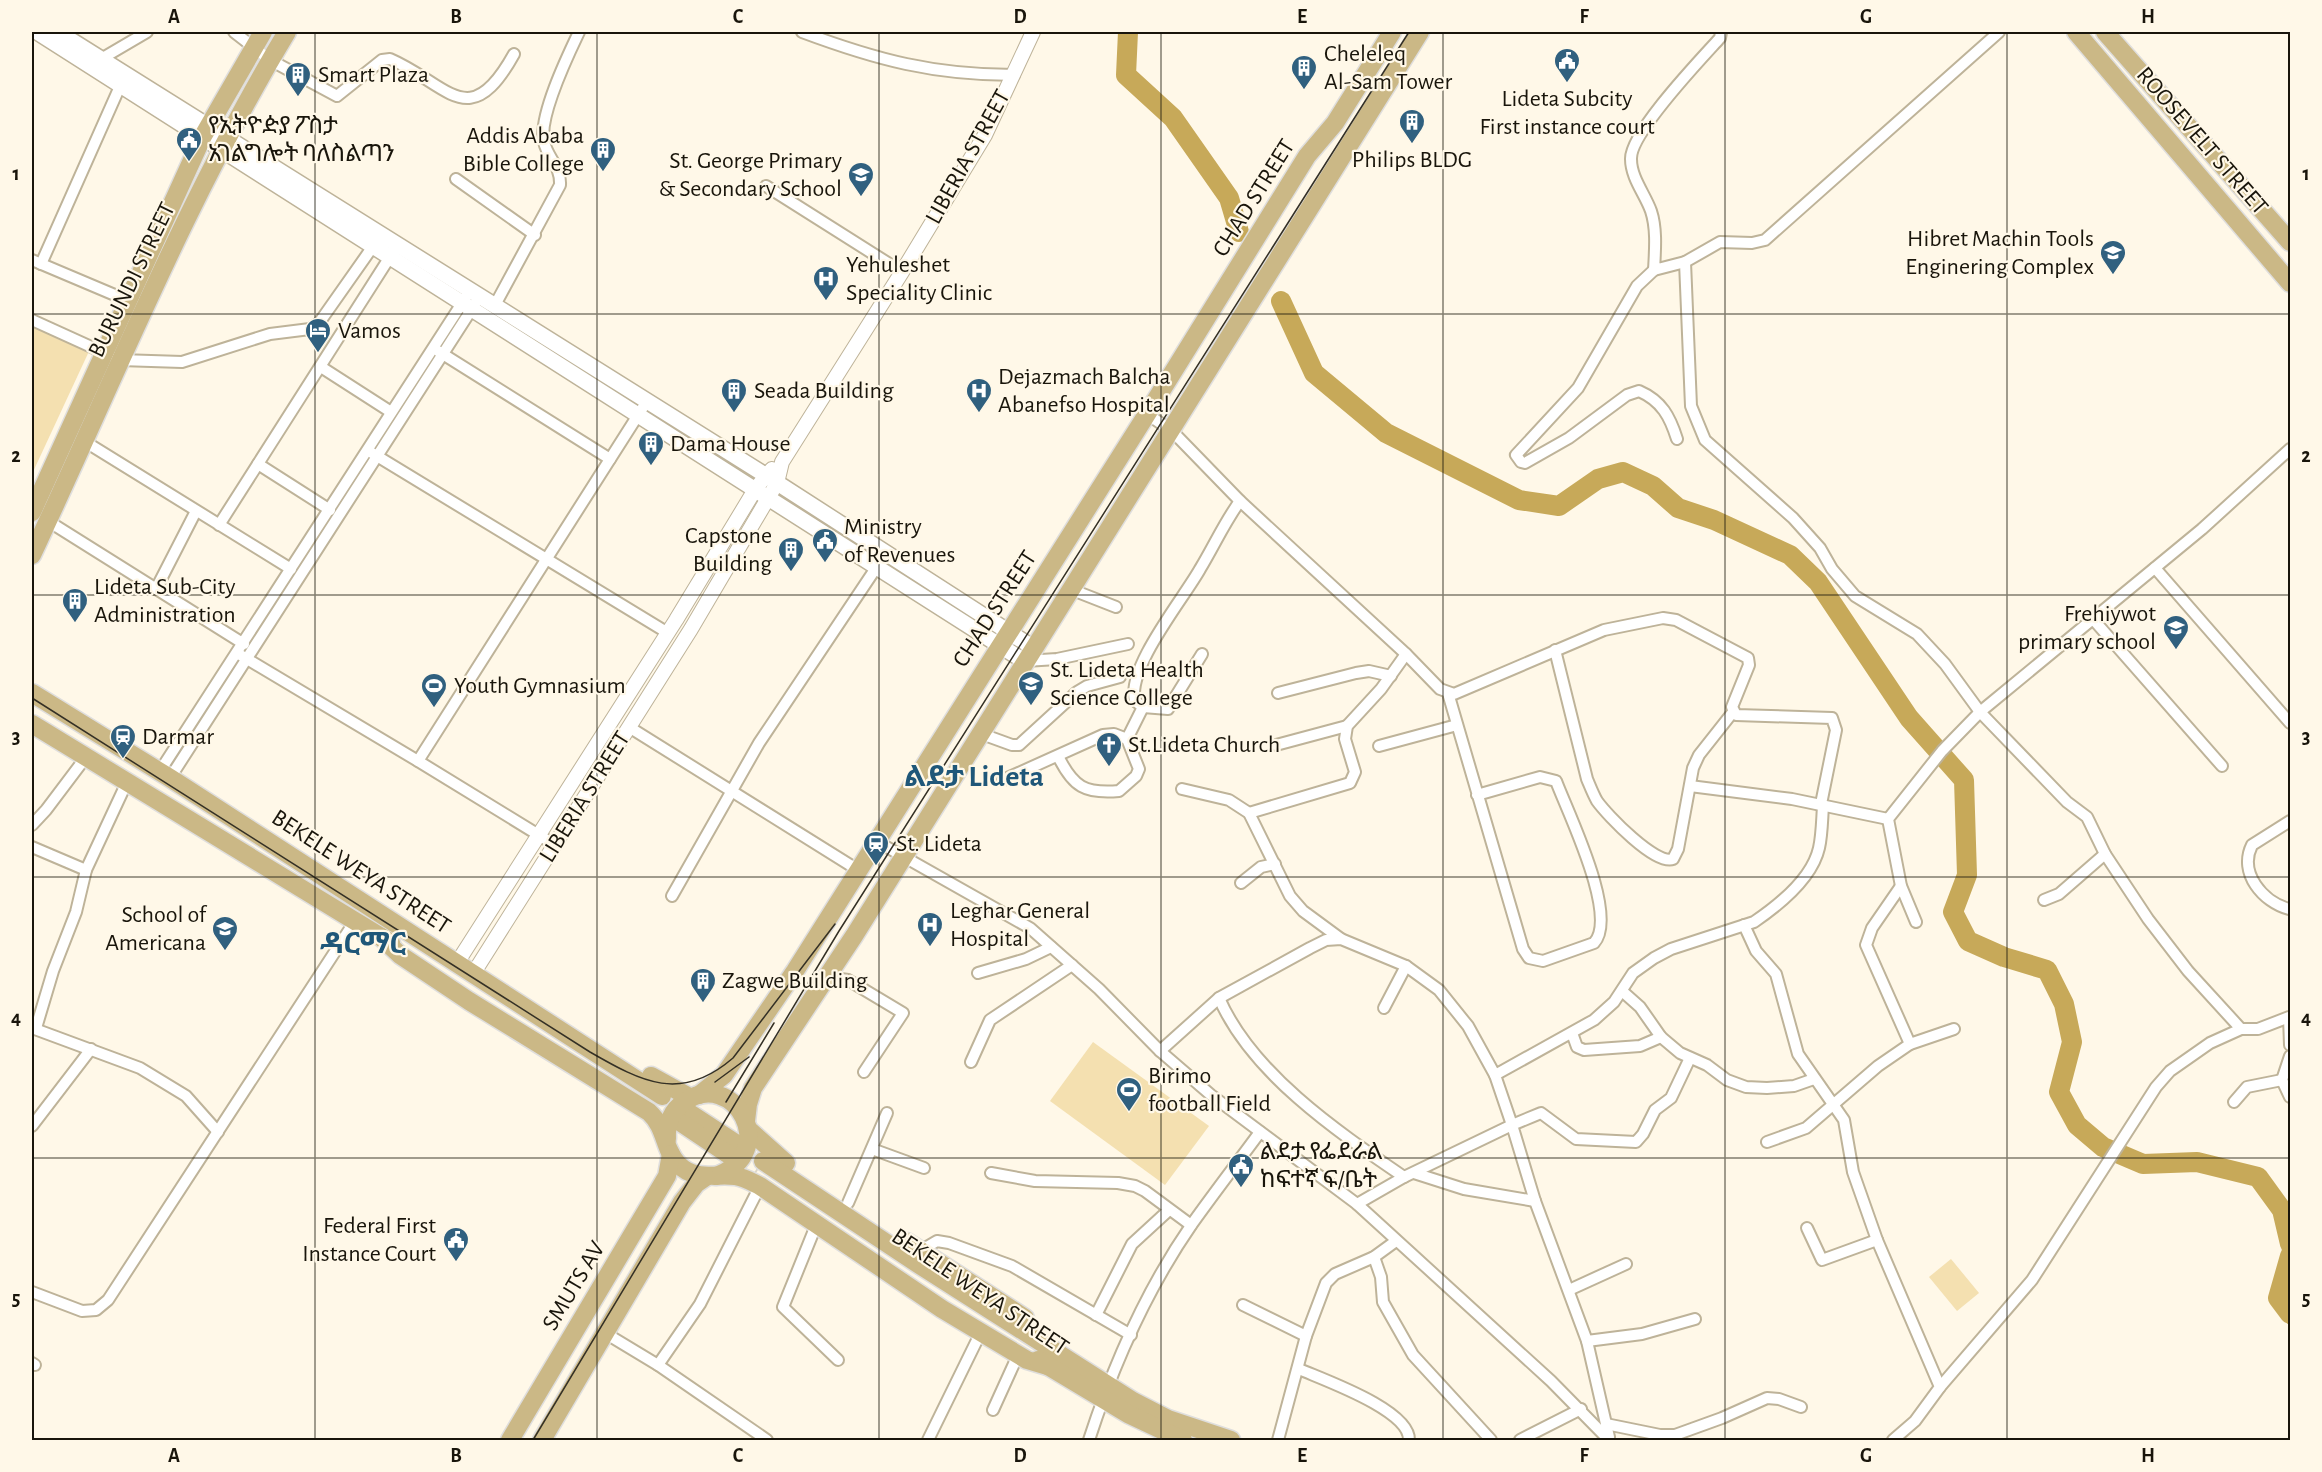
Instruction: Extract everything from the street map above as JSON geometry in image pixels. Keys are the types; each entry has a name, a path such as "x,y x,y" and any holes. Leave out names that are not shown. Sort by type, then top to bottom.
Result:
{"main road":[{"path":"37,32 121,84 206,131"},
{"path":"58,32 206,131 643,407 771,479 886,553 1003,638"},
{"name":"BURUNDI STREET","path":"40,516 84,441 129,301 206,131 252,47 263,32"},
{"name":"BURUNDI STREET","path":"32,555 40,516 113,356 225,143 287,32"},
{"name":"CHAD STREET","path":"690,1107 724,1075 795,971 1319,140 1328,118 1384,32"},
{"name":"CHAD STREET","path":"1319,140 1335,123 1392,32"},
{"path":"742,1138 747,1104 753,1088 903,857 979,733 1031,656 1070,589 1172,431 1420,32"},
{"path":"1319,193 1345,168 1358,150 1431,32"},
{"name":"ROOSEVELT STREET","path":"2076,32 2290,283"},
{"name":"ROOSEVELT STREET","path":"2105,32 2290,242"},
{"path":"472,299 495,305 762,492 877,566 1031,656"},
{"name":"BEKELE WEYA STREET","path":"32,693 165,774 457,963 658,1101 381,937 32,724"},
{"path":"381,937 400,955 469,1001 649,1112 660,1122 669,1147 684,1170 711,1176 760,1173 817,1223 981,1332 1018,1355 1051,1357 1044,1330 774,1155 690,1107 670,1088 550,1012 479,978"},
{"path":"542,1440 682,1202 696,1184 732,1168 742,1158 747,1146 742,1138 738,1108 727,1099 713,1095 690,1107 679,1106 670,1119 669,1147"},
{"name":"SMUTS AV","path":"510,1440 667,1176 669,1147"},
{"name":"BEKELE WEYA STREET","path":"760,1173 1183,1440"},
{"path":"1105,1392 1168,1419 1231,1440"}],"street":[{"path":"101,59 147,32"},
{"path":"234,32 270,60 337,96 382,60 390,60 442,90 458,98 468,99 488,90 496,83 514,54"},
{"path":"495,305 535,235 560,185 558,166 544,141 544,128 551,100 579,32"},
{"path":"802,32 915,68 975,75 1014,75"},
{"name":"LIBERIA STREET","path":"457,963 668,633 782,462 902,272 985,135 1033,32"},
{"path":"1654,270 1655,243 1652,213 1633,173 1630,158 1642,133 1674,90 1720,38 1721,32"},
{"path":"1677,439 1670,418 1662,406 1639,391 1627,395 1569,438 1525,463 1521,462 1516,455 1578,388 1637,286 1654,270 1685,262 1720,242 1752,243 1765,240 1999,32"},
{"path":"121,84 36,262 129,301"},
{"path":"456,179 535,235"},
{"path":"766,186 902,272"},
{"path":"32,320 113,356 182,362 270,334 310,329 319,323 378,239"},
{"path":"219,525 394,250"},
{"path":"1685,262 1691,406 1705,440 1793,518 1820,548 1832,569 1855,596 1917,634 1945,664 1980,712 2057,789 2067,802 2087,817 2105,854 2148,919 2188,970 2241,1029"},
{"path":"165,774 472,299"},
{"path":"243,652 291,569 371,453 391,412 438,350"},
{"path":"438,350 610,459"},
{"path":"321,367 391,412"},
{"path":"418,761 643,407"},
{"path":"1147,414 1172,431 1240,501 1406,654 1440,689 1448,693 1454,693 1555,650 1604,630 1670,618 1748,658 1749,665 1733,704 1733,712 1699,755 1693,768 1678,849 1670,861 1637,842 1596,799 1587,779 1555,650"},
{"path":"84,441 291,569"},
{"path":"1916,922 1901,886 1888,819 1942,751 1980,712 2155,568 2290,449"},
{"path":"371,453 668,633"},
{"path":"258,464 330,510"},
{"name":"LIBERIA STREET","path":"479,978 555,845 649,695 762,492"},
{"path":"1202,654 1168,709 1143,707 1134,701 1133,696 1144,660 1176,604 1200,571 1219,530 1240,501"},
{"path":"156,589 196,511"},
{"path":"40,516 156,589 243,652 555,845"},
{"path":"672,896 730,791 886,553"},
{"path":"2155,568 2290,723"},
{"path":"1070,589 1116,607"},
{"path":"2092,618 2222,766"},
{"path":"1031,656 1128,644"},
{"path":"1249,813 1350,783 1355,772 1345,739 1347,726 1391,676 1406,654"},
{"path":"1278,693 1369,671 1391,676"},
{"path":"979,733 1012,745 1019,745 1077,692 1087,686 1120,677"},
{"path":"634,686 649,695"},
{"path":"1448,693 1477,795 1523,949 1529,958 1543,961 1594,943 1600,937 1602,925 1595,882 1556,782 1540,777 1477,795"},
{"path":"1127,739 1143,707"},
{"path":"1495,1075 1594,1020 1614,1002 1633,973 1654,957 1671,949 1744,925 1766,914 1811,869 1820,846 1822,805 1836,730 1832,717 1748,717 1733,712"},
{"path":"1379,746 1457,725"},
{"path":"1276,745 1347,726"},
{"path":"629,727 858,870"},
{"path":"1003,780 1103,735 1114,734 1127,739 1139,769 1136,776 1119,791 1095,792 1080,787 1066,773 1058,756"},
{"path":"32,825 86,757"},
{"path":"127,782 86,870 76,912 34,1028 140,1068 186,1096 218,1132"},
{"path":"1690,786 1822,805 1888,819"},
{"path":"1182,789 1229,800 1249,813 1295,903 1341,939 1407,966 1439,990 1468,1026 1495,1075 1535,1201 1587,1341 1610,1440"},
{"path":"2289,909 2264,897 2254,885 2248,857 2252,845 2290,821"},
{"path":"876,841 1020,922 1051,947 1160,1051 1211,1095 1357,1204 1581,1409 1610,1440"},
{"path":"32,847 86,870"},
{"path":"2044,900 2059,894 2105,854"},
{"path":"1241,883 1261,867 1275,864"},
{"path":"1901,886 1872,928 1866,945 1910,1044"},
{"path":"32,1292 82,1311 96,1310 108,1300 355,921"},
{"path":"1744,925 1756,951 1776,974 1795,1048 1844,1120 1853,1172 1877,1240 1940,1388"},
{"path":"1160,1051 1219,998 1326,940 1341,939"},
{"path":"978,973 1026,959 1051,947"},
{"path":"971,1062 990,1020 1072,966"},
{"path":"1384,1008 1407,966"},
{"path":"826,977 848,980 903,1012 864,1072"},
{"path":"1622,991 1640,1006 1661,1037 1690,1058 1746,1087 1794,1086 1814,1079"},
{"path":"1219,998 1230,1023 1278,1078 1355,1144 1409,1175 1464,1189 1535,1201"},
{"path":"1893,1440 1915,1421 1940,1388 2018,1299 2156,1087 2170,1071 2210,1043 2241,1029 2258,1029 2290,1016 2290,1045"},
{"path":"1767,1142 1806,1128 1834,1106 1878,1065 1910,1044 1954,1029"},
{"path":"1572,1033 1577,1047 1584,1050 1640,1046 1661,1037"},
{"path":"32,1125 91,1049"},
{"path":"2290,1056 2282,1080 2290,1097"},
{"path":"1357,1204 1409,1175 1541,1113 1576,1139 1636,1142 1640,1139 1655,1110 1671,1098 1690,1058"},
{"path":"2234,1102 2247,1086 2282,1080"},
{"path":"848,1203 887,1113"},
{"path":"1089,1440 1105,1392 1131,1335 1191,1226 1260,1131"},
{"path":"872,1149 924,1168"},
{"path":"658,1365 700,1304 760,1173"},
{"path":"990,1173 1035,1181 1118,1183 1135,1186 1191,1226"},
{"path":"1096,1314 1132,1244 1169,1210"},
{"path":"817,1223 783,1307 838,1360"},
{"path":"1807,1228 1822,1260 1877,1240"},
{"path":"920,1251 937,1241 949,1243 1012,1266 1131,1335"},
{"path":"1278,1440 1299,1369 1306,1336 1326,1283 1335,1274 1374,1257 1396,1241"},
{"path":"1374,1257 1381,1277 1383,1302 1413,1355 1491,1440"},
{"path":"1569,1290 1626,1264"},
{"path":"1243,1305 1306,1336"},
{"path":"1587,1341 1642,1334 1695,1319"},
{"path":"928,1440 981,1332"},
{"path":"605,1333 658,1365 767,1440"},
{"path":"993,1410 1018,1355"},
{"path":"1299,1369 1390,1413 1406,1426 1408,1440"},
{"path":"1605,1424 1660,1435 1675,1435 1767,1398 1779,1399 1800,1407"},
{"path":"1520,1440 1581,1409"}],"shaded area":[{"path":"32,320 91,347 32,474"},
{"name":"Birimo football Field","path":"1093,1042 1209,1126 1165,1185 1050,1101"},
{"path":"1951,1259 1979,1293 1957,1311 1929,1277"}],"waterway":[{"path":"1128,32 1126,75 1173,118 1229,198 1239,232"},
{"path":"1281,301 1314,373 1386,433 1519,500 1559,506 1598,479 1623,472 1653,486 1678,508 1714,520 1790,555 1818,582 1909,718 1964,780 1967,875 1953,912 1968,941 2004,957 2047,970 2064,1004 2072,1042 2059,1092 2077,1125 2103,1147 2143,1164 2197,1162 2258,1177 2282,1210 2290,1244"},
{"path":"2290,1256 2278,1298 2290,1314"}],"tunnel":[{"path":"732,1157 756,1173"}],"tram line":[{"path":"533,1440 839,931 1409,32"},
{"path":"32,698 590,1052 644,1079 679,1084 696,1080 714,1072 733,1058 835,924"},
{"path":"726,1102 774,1023"},
{"path":"715,1082 749,1057"}],"place":[{"name":"Lideta Subcity First instance court","path":"1567,84"},
{"name":"Cheleleq Al-Sam Tower","path":"1304,91"},
{"name":"Smart Plaza","path":"298,98"},
{"name":"Philips BLDG","path":"1412,145"},
{"name":"የኢትዮዽያ ፖስታ አገልግሎት ባለስልጣን","path":"189,163"},
{"name":"Addis Ababa Bible College","path":"603,173"},
{"name":"St. George Primary & Secondary School","path":"861,198"},
{"name":"Hibret Machin Tools Enginering Complex","path":"2113,276"},
{"name":"Yehuleshet Speciality Clinic","path":"826,302"},
{"name":"Vamos","path":"318,354"},
{"name":"Seada Building","path":"734,414"},
{"name":"Dejazmach Balcha Abanefso Hospital","path":"979,414"},
{"name":"Dama House","path":"651,467"},
{"name":"Ministry of Revenues","path":"825,564"},
{"name":"Capstone Building","path":"791,573"},
{"name":"Lideta Sub-City Administration","path":"75,624"},
{"name":"Frehiywot primary school","path":"2176,651"},
{"name":"St. Lideta Health Science College","path":"1031,707"},
{"name":"Youth Gymnasium","path":"434,709"},
{"name":"Darmar","path":"123,760"},
{"name":"St.Lideta Church","path":"1109,768"},
{"name":"St. Lideta","path":"876,867"},
{"name":"Leghar General Hospital","path":"930,948"},
{"name":"School of Americana","path":"225,952"},
{"name":"Zagwe Building","path":"703,1004"},
{"name":"Birimo football Field","path":"1129,1113"},
{"name":"ልደታ የፌደራል ከፍተኛ ፍ/ቤት","path":"1241,1189"},
{"name":"Federal First Instance Court","path":"456,1263"}],"district":[{"name":"ልደታ Lideta","path":"974,777"},
{"name":"ዳርማር","path":"363,944"}]}
